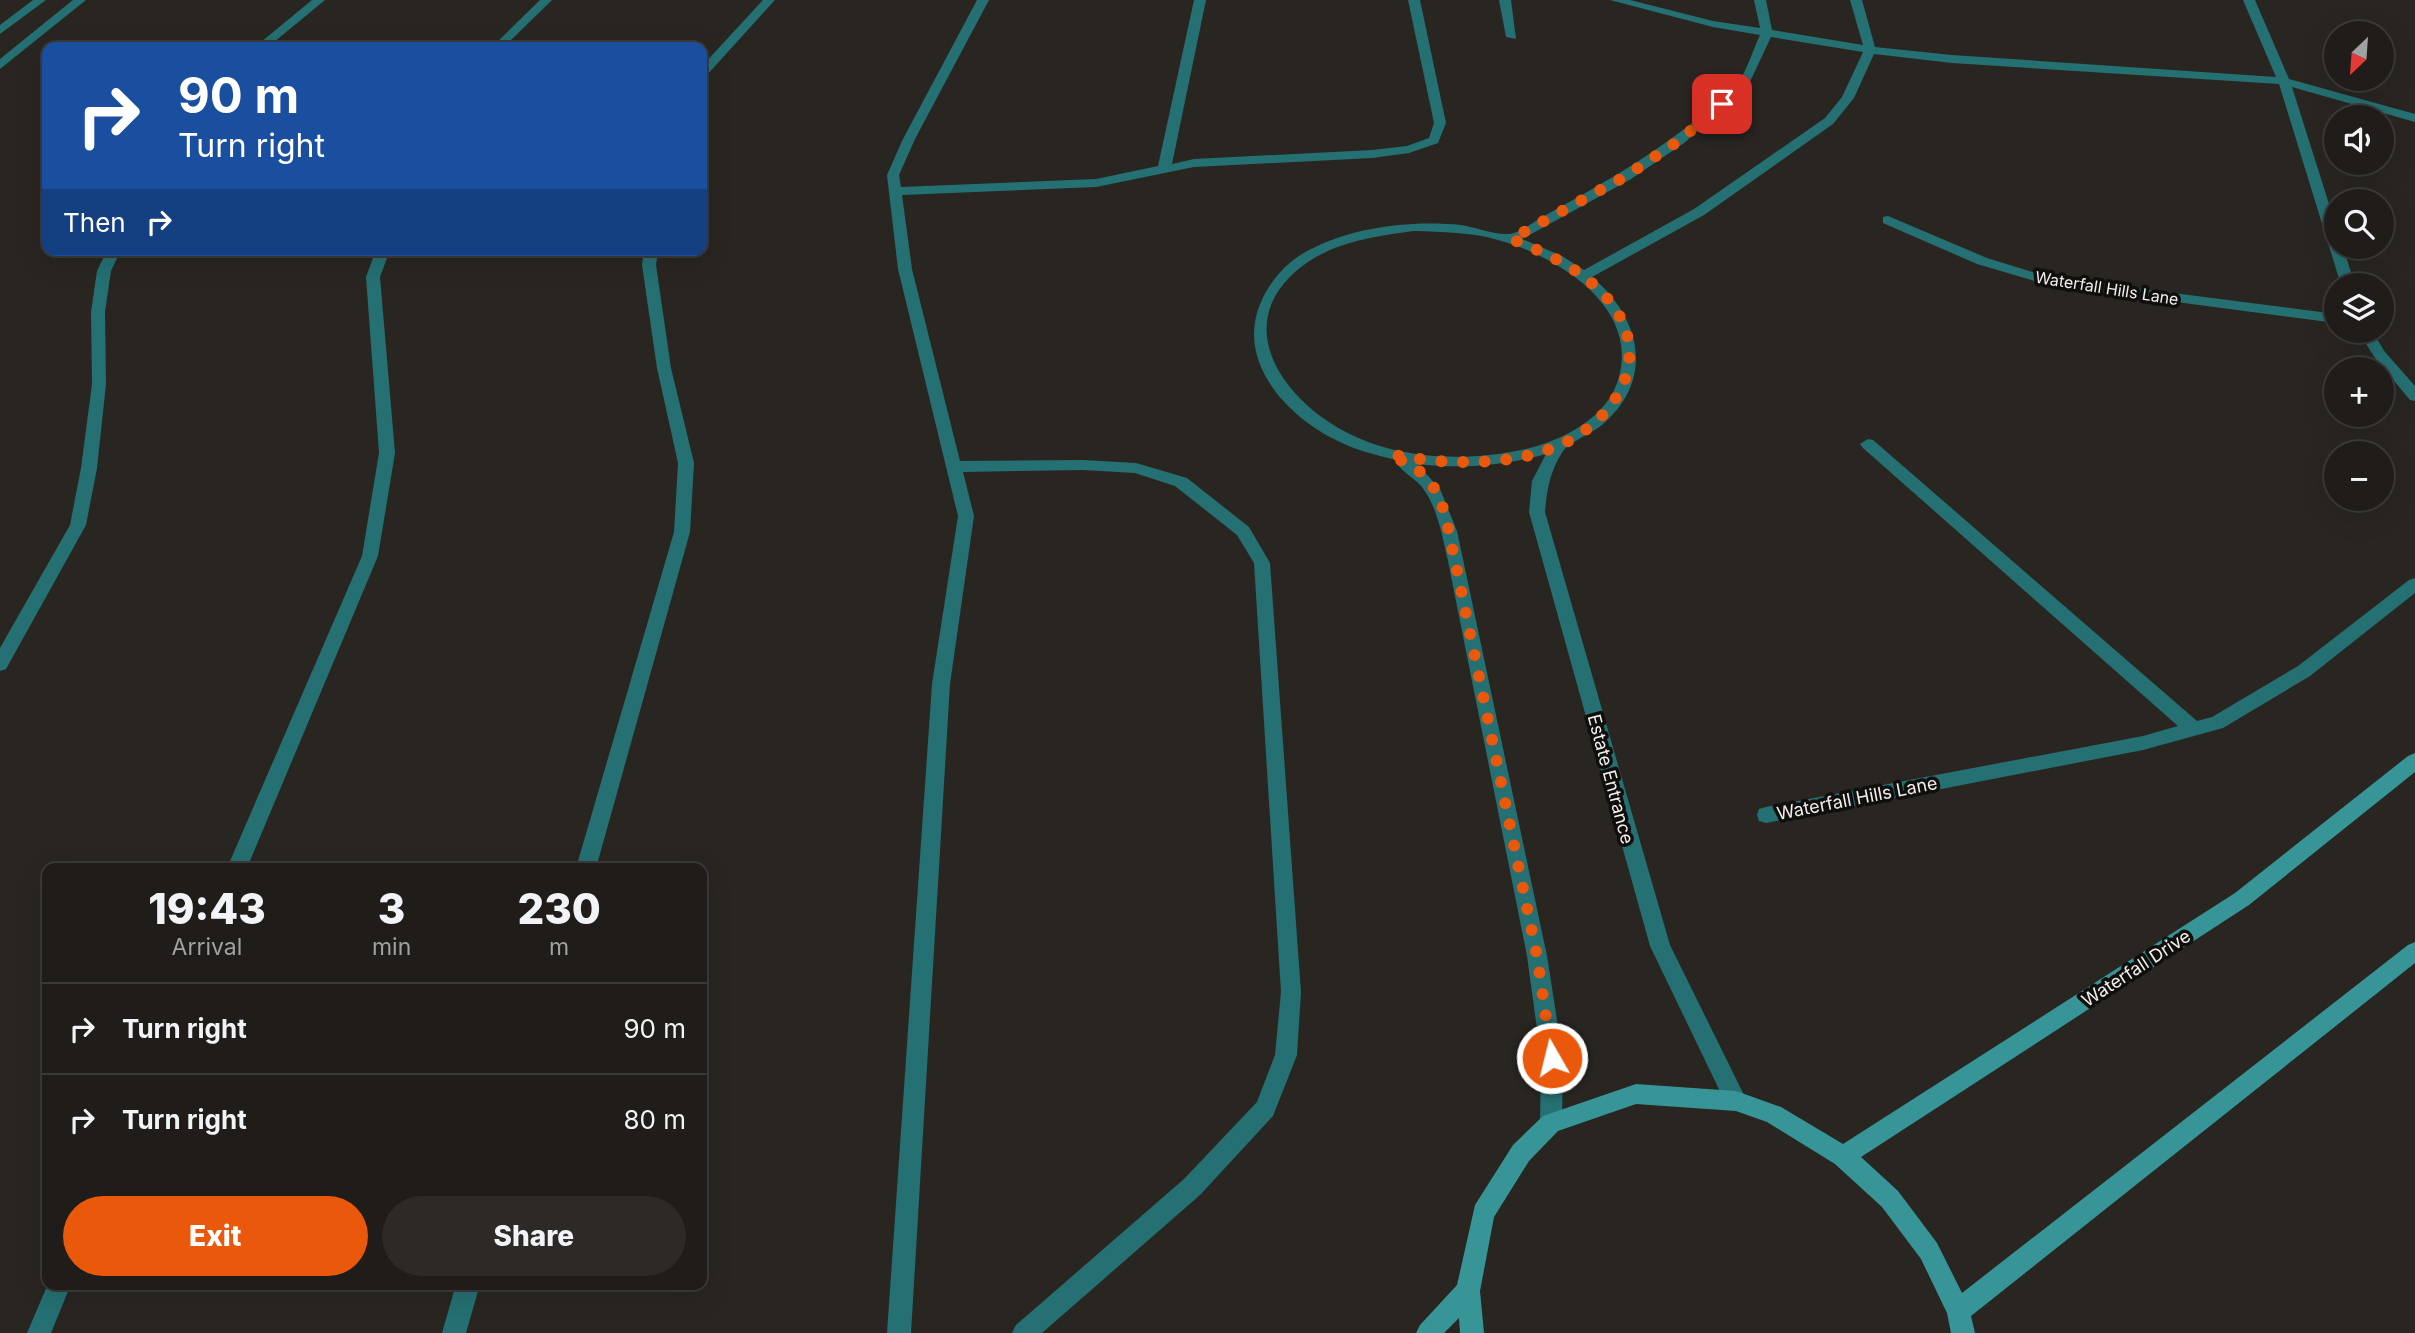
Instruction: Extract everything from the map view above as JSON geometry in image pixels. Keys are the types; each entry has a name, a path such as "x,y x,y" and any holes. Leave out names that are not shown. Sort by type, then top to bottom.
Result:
{"main road":[{"name":"Waterfall Drive","path":"1843,1156 2242,899 2415,761"},
{"path":"1472,1333 1468,1291 1483,1213 1521,1153 1551,1123 1636,1094 1736,1101 1773,1114 1843,1156 1890,1199 1929,1251 1961,1322 2415,951"},
{"path":"1428,1333 1468,1291"}],"street":[{"path":"0,30 40,0"},
{"path":"0,65 80,0"},
{"path":"267,42 320,0"},
{"path":"503,42 546,0"},
{"path":"707,68 769,0"},
{"path":"899,1333 941,684 966,516 905,269 893,175 983,0"},
{"path":"1164,170 1200,0"},
{"path":"894,191 1096,183 1194,163 1373,154 1409,149 1434,140 1440,123 1414,0"},
{"path":"1505,0 1511,37"},
{"path":"1616,0 1674,16 1870,50 1952,59 2284,81 2415,118"},
{"path":"1511,239 1626,176 1680,140 1743,86 1767,32 1760,0"},
{"path":"1583,276 1699,212 1829,121 1848,98 1870,50 1856,0"},
{"path":"2249,0 2284,81 2344,273"},
{"name":"Waterfall Hills Lane","path":"1888,220 1982,261 2048,281 2324,317"},
{"path":"1390,454 1429,462 1472,463 1531,454 1558,446 1590,427 1614,404 1627,379 1630,351 1623,324 1607,298 1583,276 1550,255 1511,239 1463,229 1414,227 1366,233 1324,247 1291,269 1268,297 1259,328 1265,363 1286,396 1322,425 1390,454 1420,471 1431,484 1441,504 1537,956 1552,1058 1551,1123"},
{"path":"0,664 78,525 89,468 99,384 98,312 104,271 111,256"},
{"path":"239,863 370,556 387,453 373,277 381,256"},
{"path":"587,863 682,532 687,463 664,368 649,265 650,256"},
{"path":"2372,343 2415,396"},
{"path":"1868,444 2195,730"},
{"name":"Estate Entrance","path":"1558,446 1541,481 1537,512 1660,946 1736,1101"},
{"path":"955,467 1083,465 1136,468 1181,482 1243,531 1262,563 1291,992 1286,1055 1265,1108 1192,1187 1024,1333"},
{"name":"Waterfall Hills Lane","path":"1766,815 2143,743 2217,723 2304,671 2415,584"},
{"path":"39,1333 57,1290"},
{"path":"454,1333 466,1290"}],"route":[{"path":"1552,1058 1537,956 1441,504 1431,484 1420,471 1390,454 1429,462 1472,463 1531,454 1558,446 1590,427 1614,404 1627,379 1630,351 1623,324 1607,298 1583,276 1550,255 1511,239 1626,176 1680,140 1722,104"}]}
